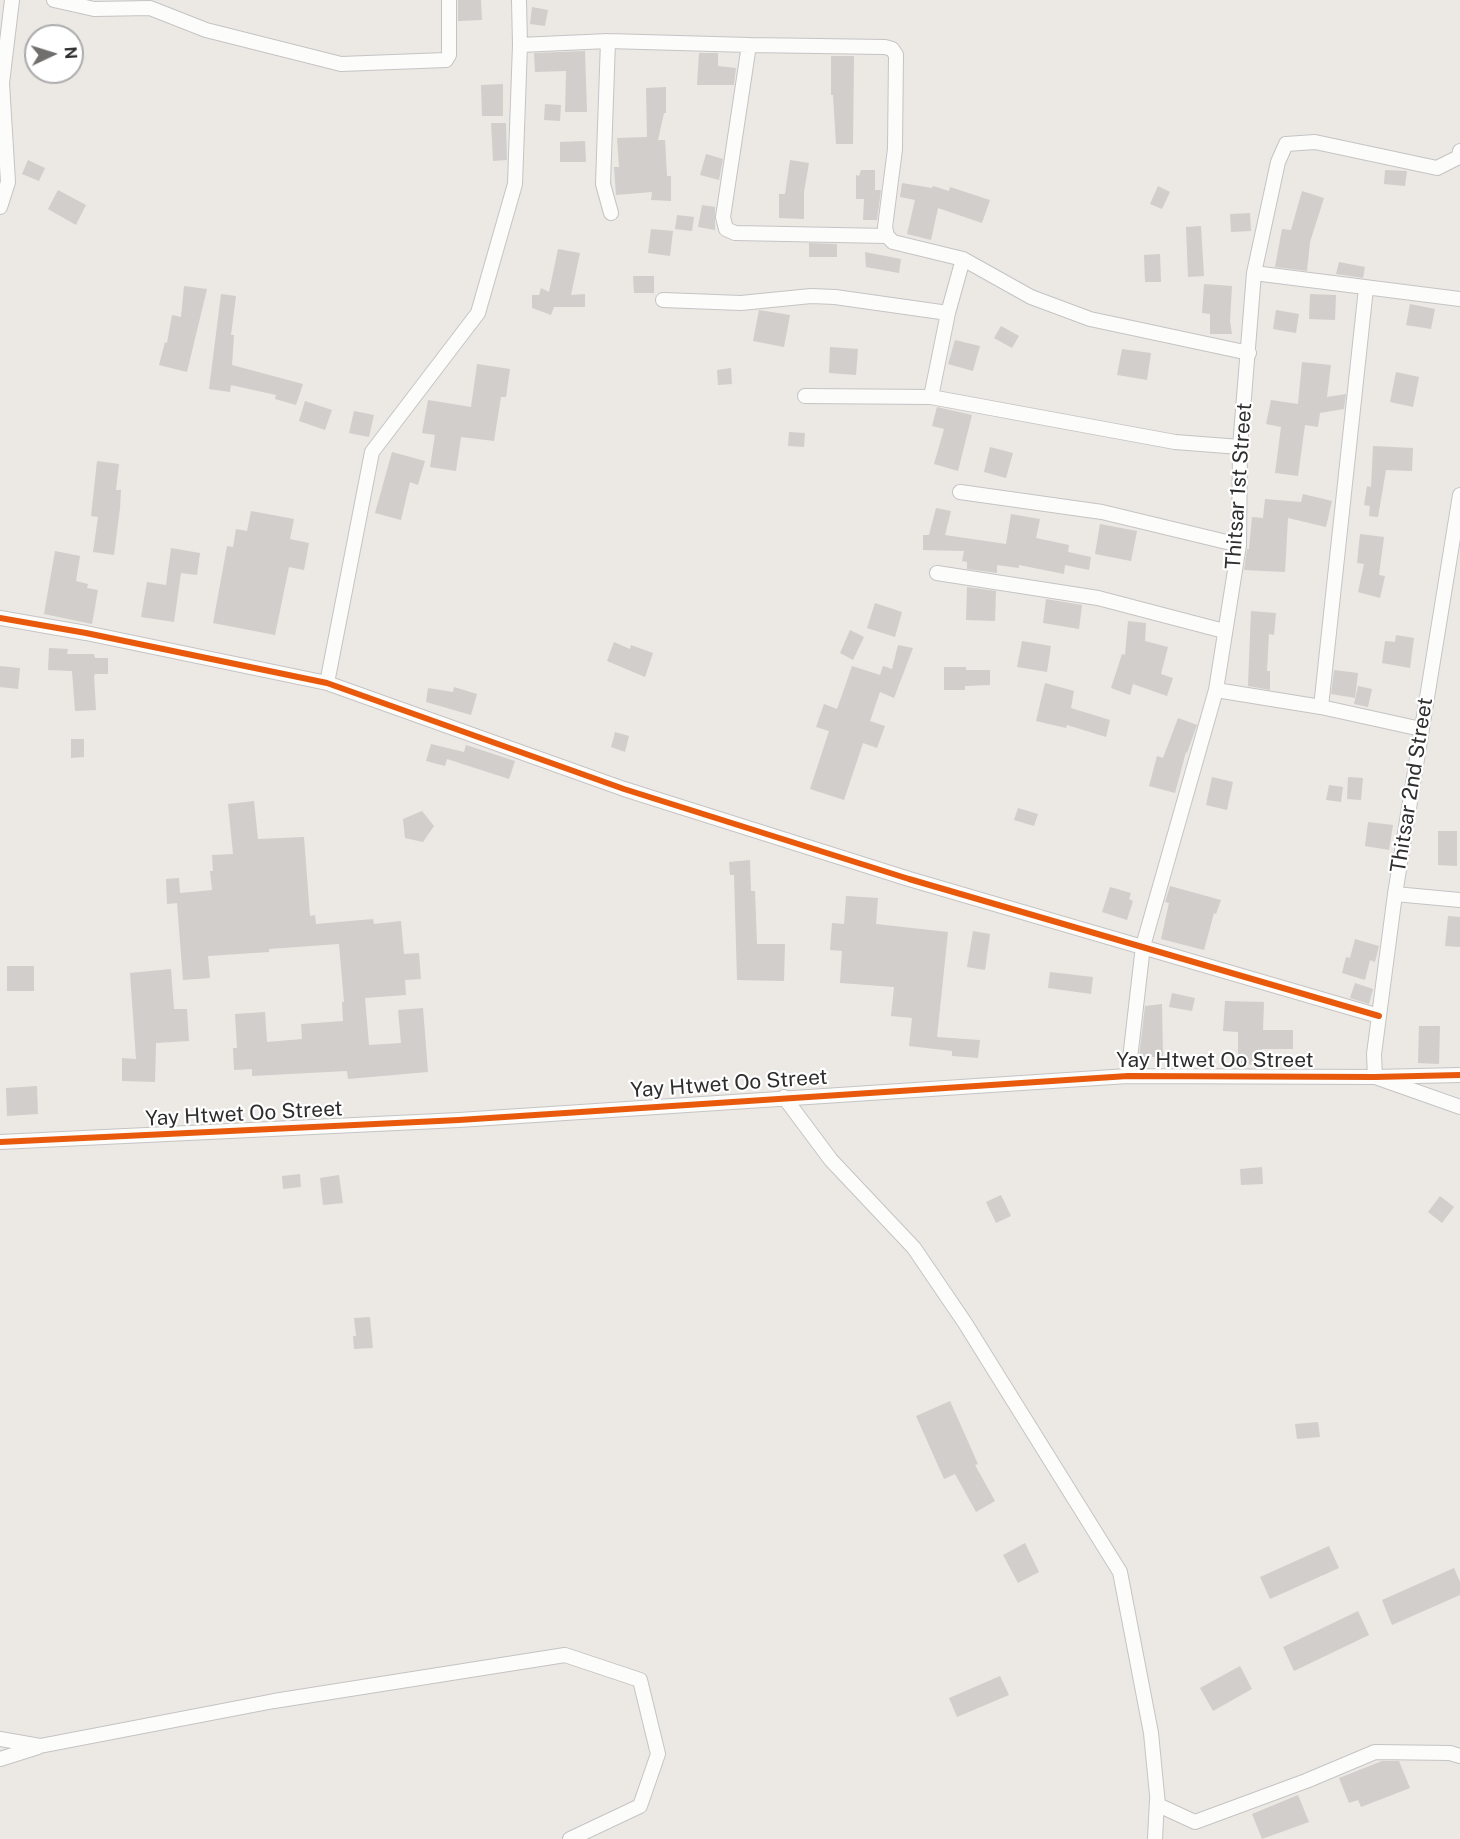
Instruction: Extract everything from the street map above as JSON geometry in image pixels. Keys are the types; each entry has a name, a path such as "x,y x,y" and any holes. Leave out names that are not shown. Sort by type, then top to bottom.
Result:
{"street":[{"path":"0,207 8,182 2,83 12,0"},
{"path":"54,0 94,9 150,8 206,30 341,64 446,60 449,0"},
{"path":"327,683 372,452 478,313 515,184 520,45 519,0"},
{"path":"520,45 608,41 885,47 892,49 896,55 895,149 885,227 887,236 893,242 963,259 1030,297 1090,319 1249,353"},
{"path":"608,41 603,184 611,213"},
{"path":"750,45 723,217 726,229 735,233 887,236"},
{"name":"Thitsar 1st Street","path":"1128,1076 1143,946 1216,690 1239,545 1240,447 1254,273 1278,162 1286,144 1315,142 1437,168 1459,157 1460,151"},
{"path":"932,397 948,313 963,259"},
{"path":"1254,273 1460,299"},
{"path":"1321,707 1366,288"},
{"path":"663,300 741,303 811,296 834,297 948,313"},
{"path":"805,396 932,397 1175,442 1240,447"},
{"path":"960,492 1102,512 1239,545"},
{"name":"Thitsar 2nd Street","path":"1375,1077 1374,1054 1395,894 1460,495"},
{"path":"936,573 1098,598 1224,632"},
{"path":"0,618 98,635 327,683 624,789 909,879 1379,1016"},
{"path":"1216,690 1321,707 1421,729"},
{"path":"1395,894 1460,900"},
{"name":"Yay Htwet Oo Street","path":"0,1142 459,1120 1128,1076 1460,1075"},
{"path":"1375,1077 1460,1107"},
{"path":"784,1097 831,1160 914,1248 965,1323 1120,1572 1151,1733 1157,1800 1155,1839"},
{"path":"0,1759 43,1745 274,1701 566,1655 640,1680 658,1754 640,1806 570,1839"},
{"path":"0,1739 43,1745"},
{"path":"1157,1800 1158,1805 1195,1822 1284,1790 1375,1752 1450,1753 1460,1756"}],"building":[{"path":"458,0 481,0 482,20 458,21"},
{"path":"532,7 548,10 545,26 530,24"},
{"path":"585,51 587,112 565,112 566,71 535,72 534,53"},
{"path":"699,53 718,53 718,66 736,68 734,85 697,85"},
{"path":"831,56 854,56 853,144 836,144 833,95 831,95"},
{"path":"503,84 503,116 482,116 481,85"},
{"path":"666,87 666,113 664,113 658,140 665,140 667,176 671,176 671,201 651,200 652,192 616,195 614,167 619,167 617,138 647,137 646,88"},
{"path":"545,104 561,105 560,121 544,120"},
{"path":"491,123 506,123 507,160 493,161"},
{"path":"585,141 586,162 560,162 560,142"},
{"path":"706,154 723,159 719,180 700,175"},
{"path":"28,160 45,168 39,181 22,174"},
{"path":"790,160 809,163 804,192 804,219 779,218 779,194 785,194"},
{"path":"861,170 875,170 875,190 881,190 877,220 863,220 864,199 856,199 856,175 859,176"},
{"path":"1385,170 1407,171 1405,186 1384,184"},
{"path":"902,183 932,188 933,186 949,191 950,187 990,200 982,223 938,208 931,240 907,234 915,200 900,197"},
{"path":"1158,186 1170,192 1162,209 1150,204"},
{"path":"58,190 86,205 76,225 48,209"},
{"path":"1302,191 1324,198 1310,242 1307,271 1275,267 1282,229 1291,230"},
{"path":"702,205 715,207 715,230 698,227"},
{"path":"1250,213 1251,231 1231,232 1230,214"},
{"path":"677,215 694,217 692,231 675,229"},
{"path":"1201,226 1204,276 1188,277 1186,227"},
{"path":"651,229 673,231 670,256 648,253"},
{"path":"809,243 837,244 837,257 809,257"},
{"path":"558,249 580,253 571,295 585,294 585,307 554,307 551,315 532,308 532,295 539,295 541,288 549,292"},
{"path":"865,252 901,259 899,273 866,267"},
{"path":"1160,254 1161,282 1145,282 1144,255"},
{"path":"1339,262 1365,267 1363,278 1336,274"},
{"path":"633,276 654,276 654,293 634,293"},
{"path":"1204,284 1232,286 1230,321 1232,334 1210,334 1210,314 1202,313"},
{"path":"184,286 207,289 187,372 159,365 165,342 167,343 172,315 181,317"},
{"path":"221,294 236,296 231,335 234,335 232,365 303,384 296,405 275,399 276,395 231,385 230,392 209,389"},
{"path":"1310,294 1336,295 1335,320 1309,319"},
{"path":"1410,304 1435,309 1431,329 1406,325"},
{"path":"759,310 790,315 784,347 753,341"},
{"path":"1276,310 1299,314 1296,333 1273,329"},
{"path":"1001,326 1019,336 1012,348 994,338"},
{"path":"955,340 980,346 973,371 948,364"},
{"path":"830,347 858,349 856,375 829,373"},
{"path":"1122,349 1151,353 1147,380 1117,375"},
{"path":"1302,362 1331,365 1327,397 1346,394 1344,409 1320,413 1318,427 1305,425 1298,476 1275,473 1281,427 1266,424 1271,400 1298,404"},
{"path":"477,364 510,369 506,397 501,397 494,441 461,437 456,471 430,467 435,435 422,433 428,400 471,407"},
{"path":"731,368 732,384 718,385 717,370"},
{"path":"1396,372 1419,377 1413,407 1390,402"},
{"path":"305,401 332,410 325,430 299,421"},
{"path":"937,407 972,415 958,471 934,464 944,429 932,426"},
{"path":"354,411 374,415 369,437 349,433"},
{"path":"789,432 805,433 804,447 788,446"},
{"path":"1373,446 1413,448 1412,471 1386,470 1378,517 1369,516 1370,506 1364,505 1367,486 1371,487"},
{"path":"990,447 1013,453 1006,478 984,472"},
{"path":"392,452 425,461 418,485 410,482 401,520 375,513"},
{"path":"97,461 119,464 116,490 121,490 114,555 93,552 98,517 91,516"},
{"path":"1303,494 1332,501 1326,527 1288,518 1285,572 1244,570 1247,549 1249,549 1252,517 1263,518 1265,499 1301,502"},
{"path":"936,508 951,511 945,535 1006,544 1011,514 1040,519 1036,538 1069,545 1068,552 1091,557 1089,570 1065,565 1064,574 1019,565 1019,568 997,565 997,573 967,569 967,562 962,561 964,551 923,550 923,535 929,535"},
{"path":"251,511 294,519 290,539 309,543 304,570 289,567 275,635 213,623 227,546 233,547 236,529 247,531"},
{"path":"1100,524 1137,531 1131,561 1095,554"},
{"path":"1360,534 1384,537 1379,575 1385,576 1380,598 1358,592 1364,564 1357,563"},
{"path":"171,548 200,553 197,575 181,573 174,622 141,617 147,582 166,585"},
{"path":"55,551 80,556 76,581 88,584 87,588 98,590 92,624 44,614"},
{"path":"967,587 996,591 995,621 966,620"},
{"path":"1046,599 1082,605 1079,629 1043,623"},
{"path":"875,603 902,612 895,637 867,628"},
{"path":"1251,611 1276,613 1274,635 1269,634 1267,671 1270,671 1270,690 1248,686"},
{"path":"1128,621 1146,623 1145,641 1168,647 1161,674 1173,678 1167,696 1133,684 1130,695 1111,688 1122,654 1125,655"},
{"path":"850,630 864,637 853,660 840,653"},
{"path":"1396,635 1414,638 1410,668 1382,663 1385,641 1395,642"},
{"path":"1022,641 1051,646 1047,672 1017,667"},
{"path":"614,642 630,649 631,645 653,653 645,677 607,661"},
{"path":"898,645 913,648 894,698 880,692 870,721 885,726 877,748 863,743 844,800 810,789 829,731 816,727 824,704 837,709 852,666 880,675 883,666 892,669"},
{"path":"49,648 68,649 67,654 94,654 95,658 108,658 108,674 95,674 94,676 96,710 75,711 72,671 48,670"},
{"path":"0,666 20,668 18,689 0,687"},
{"path":"944,667 990,670 990,685 965,686 965,690 944,690"},
{"path":"1334,670 1358,673 1355,698 1331,694"},
{"path":"1045,683 1074,691 1071,708 1110,720 1106,737 1067,725 1066,728 1036,721"},
{"path":"1358,686 1372,689 1368,707 1354,704"},
{"path":"454,687 477,694 471,715 426,702 428,688 453,692"},
{"path":"1178,718 1197,725 1186,752 1175,793 1149,786 1157,756 1163,758"},
{"path":"615,732 629,736 625,752 611,747"},
{"path":"71,739 84,739 84,757 71,758"},
{"path":"431,744 464,752 466,745 515,761 509,779 447,759 445,766 426,761"},
{"path":"1212,777 1233,782 1227,810 1206,805"},
{"path":"1348,777 1363,778 1361,800 1347,799"},
{"path":"1329,785 1343,787 1341,802 1326,800"},
{"path":"254,801 258,839 304,837 310,916 315,915 316,924 373,919 374,924 401,921 404,954 419,953 421,979 405,980 406,995 365,998 369,1045 401,1043 398,1010 423,1008 428,1072 348,1079 347,1071 252,1076 252,1069 234,1070 233,1048 237,1048 235,1014 265,1012 267,1042 302,1039 301,1024 343,1021 342,1002 344,1002 339,944 208,956 210,978 183,980 177,903 167,904 166,879 179,878 180,893 212,890 210,871 213,871 212,855 233,854 228,804"},
{"path":"1018,808 1038,814 1034,826 1014,820"},
{"path":"422,811 434,826 423,842 405,838 403,819"},
{"path":"1368,822 1393,825 1389,850 1365,846"},
{"path":"1438,831 1457,831 1457,866 1438,865"},
{"path":"750,860 751,891 755,891 757,944 785,944 784,981 737,980 734,875 730,875 729,862"},
{"path":"1170,886 1221,900 1216,914 1214,913 1204,950 1161,939 1169,903 1165,902"},
{"path":"1110,887 1131,893 1129,899 1133,901 1127,920 1102,912"},
{"path":"846,896 878,898 876,924 948,932 937,1037 980,1040 978,1058 952,1056 952,1051 909,1046 912,1018 891,1016 894,987 840,983 842,951 830,950 832,923 844,924"},
{"path":"1448,916 1460,917 1460,947 1445,946"},
{"path":"973,931 990,934 985,970 967,967"},
{"path":"1355,939 1379,946 1375,962 1370,960 1365,980 1342,973 1346,957 1350,958"},
{"path":"7,966 34,966 34,991 7,991"},
{"path":"171,969 174,1009 187,1009 189,1041 156,1043 155,1082 122,1081 122,1058 136,1059 130,973"},
{"path":"1050,972 1093,977 1091,994 1048,988"},
{"path":"1355,983 1373,989 1369,1004 1350,998"},
{"path":"1172,993 1195,998 1192,1011 1169,1007"},
{"path":"1225,1001 1264,1002 1263,1030 1293,1030 1293,1049 1262,1049 1261,1065 1238,1064 1238,1032 1223,1031"},
{"path":"1162,1004 1163,1057 1139,1057 1145,1006"},
{"path":"1419,1026 1440,1026 1439,1064 1418,1063"},
{"path":"37,1086 38,1114 7,1116 6,1088"},
{"path":"1262,1167 1263,1184 1241,1185 1240,1169"},
{"path":"300,1174 301,1187 283,1189 282,1176"},
{"path":"339,1175 343,1203 323,1205 320,1178"},
{"path":"1001,1195 1011,1216 996,1223 986,1202"},
{"path":"1440,1196 1454,1207 1442,1223 1428,1212"},
{"path":"370,1317 373,1348 354,1349 353,1336 356,1336 354,1318"},
{"path":"950,1401 978,1464 975,1465 995,1501 976,1512 955,1474 944,1479 916,1416"},
{"path":"1318,1422 1320,1437 1297,1439 1295,1424"},
{"path":"1025,1543 1039,1572 1018,1583 1003,1555"},
{"path":"1329,1546 1339,1568 1270,1599 1260,1577"},
{"path":"1454,1568 1460,1582 1460,1595 1392,1625 1382,1600"},
{"path":"1358,1611 1369,1635 1294,1671 1283,1647"},
{"path":"1240,1666 1252,1689 1213,1711 1200,1688"},
{"path":"1000,1676 1009,1695 957,1717 949,1698"},
{"path":"1382,1761 1399,1761 1410,1788 1361,1807 1358,1800 1349,1803 1339,1778"},
{"path":"1298,1795 1309,1822 1262,1839 1252,1814"}],"cycle path":[{"path":"0,618 86,633 327,683 624,789 909,879 1379,1016"},
{"path":"0,1142 459,1120 1128,1076 1460,1075"}]}
